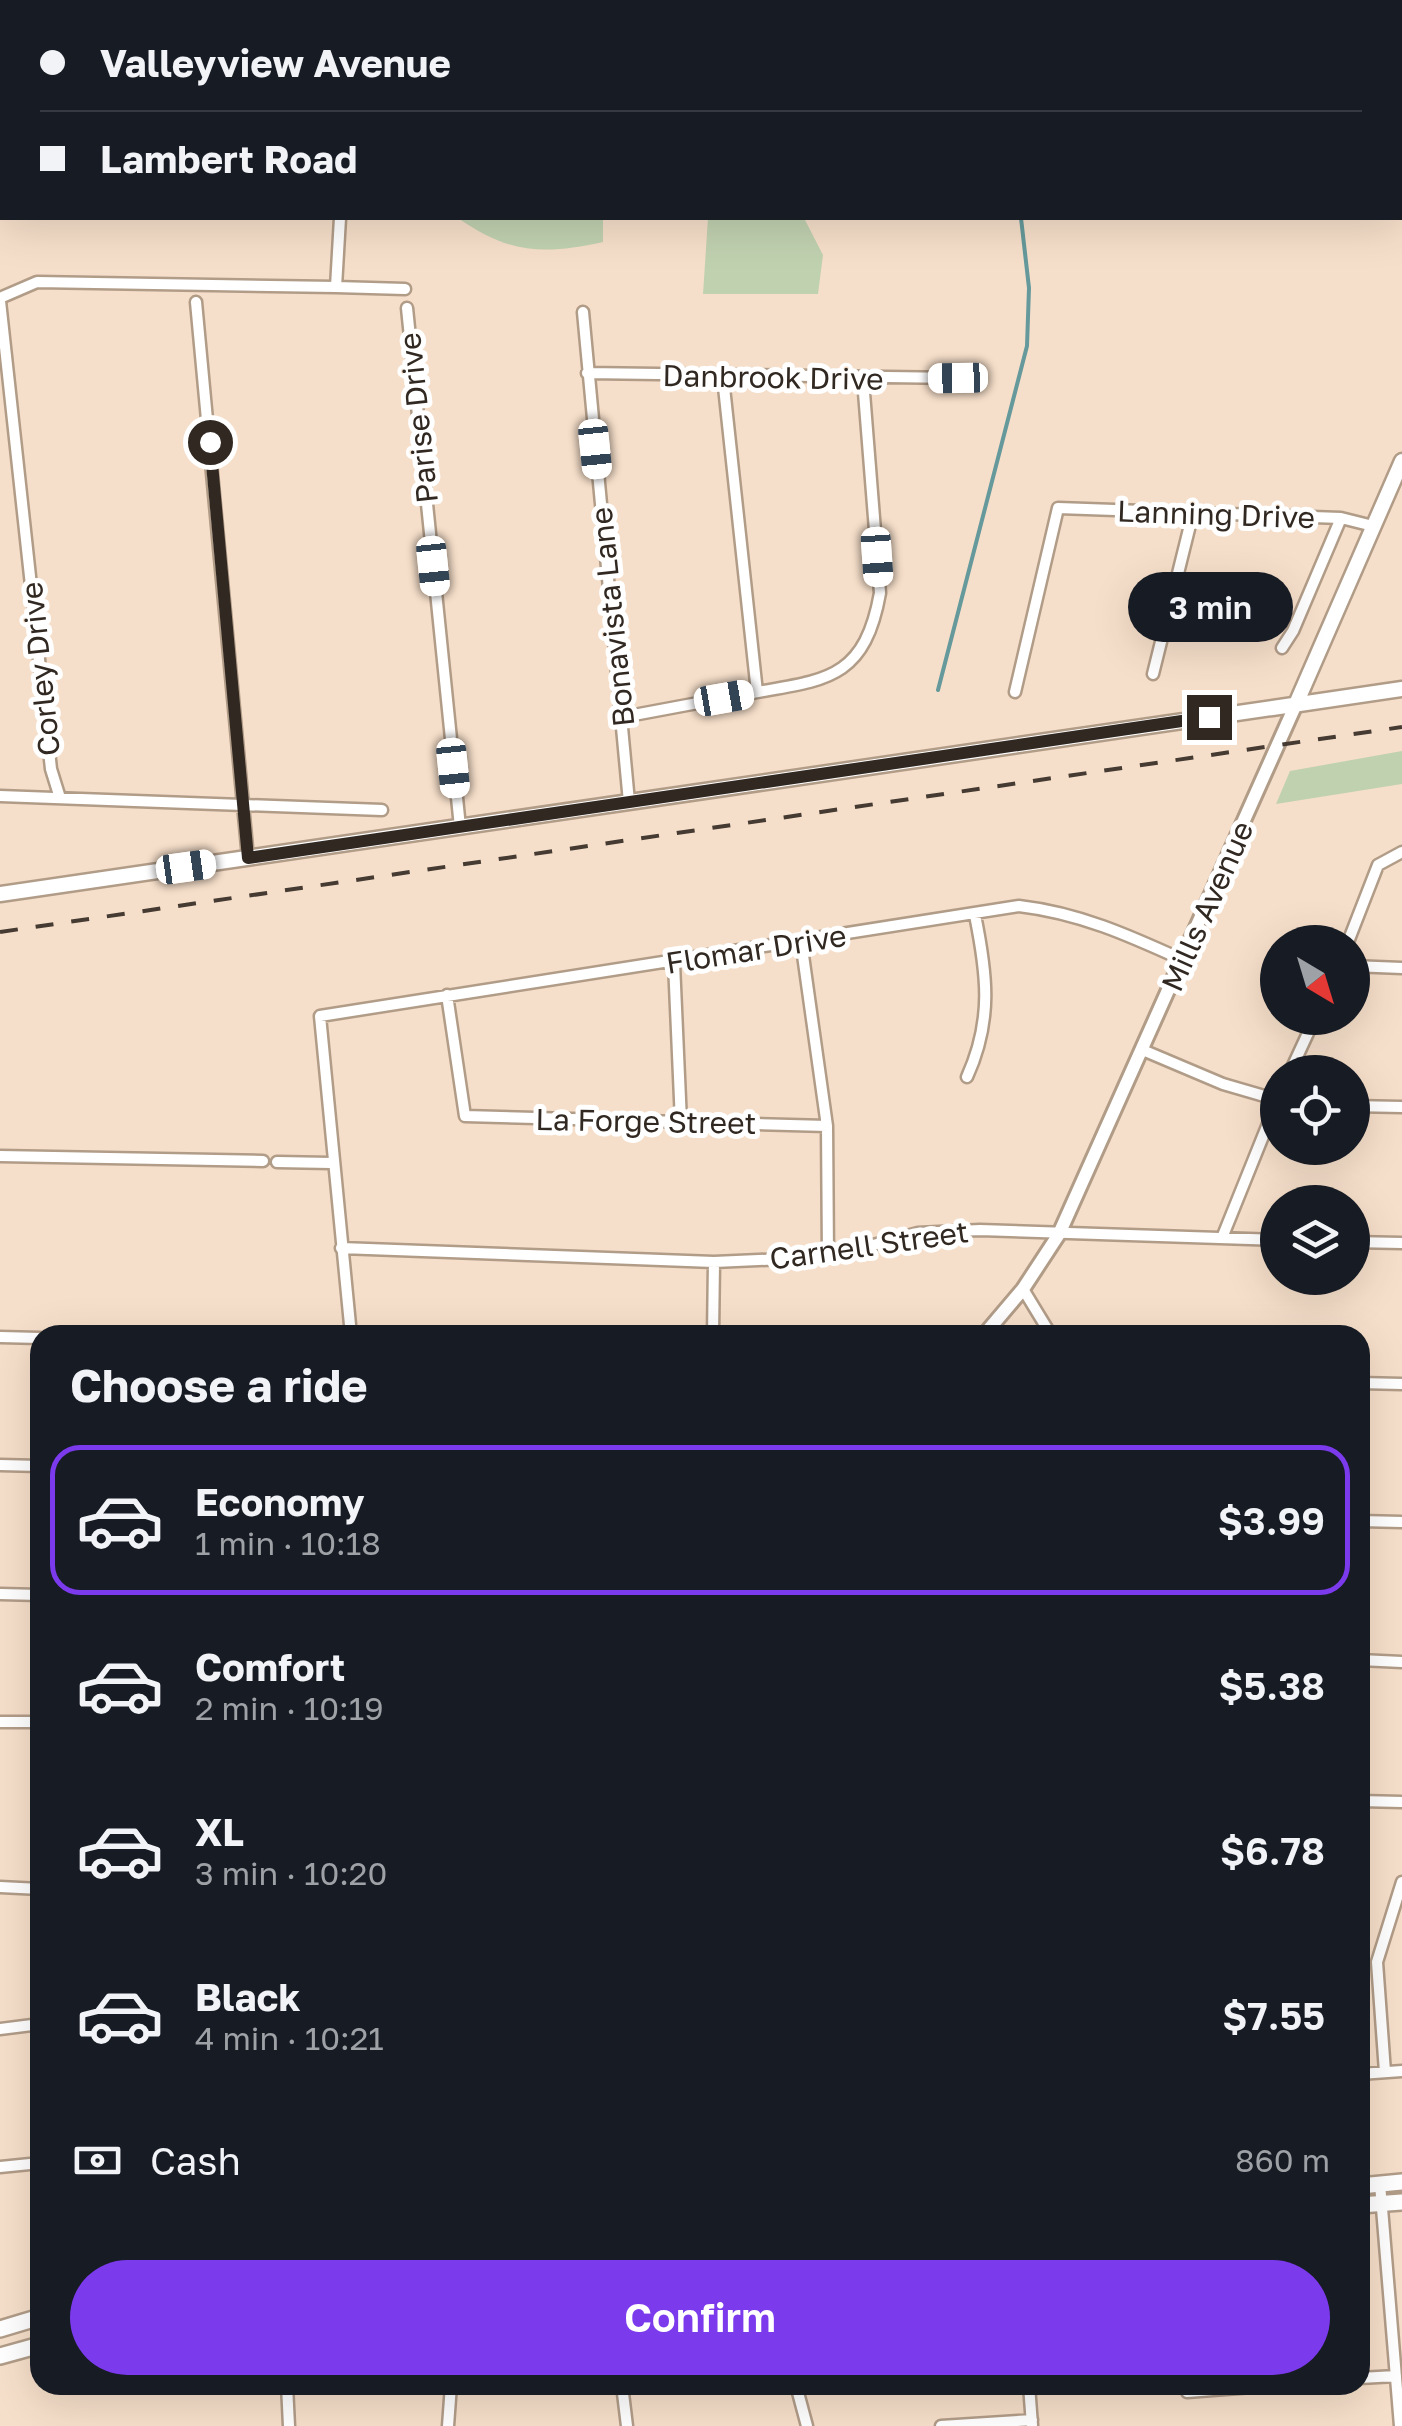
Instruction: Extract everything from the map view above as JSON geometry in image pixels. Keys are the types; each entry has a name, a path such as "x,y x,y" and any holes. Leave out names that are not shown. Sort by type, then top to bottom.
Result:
{"main road":[{"name":"Mills Avenue","path":"1296,704 1402,461"},
{"path":"0,894 1402,690"},
{"path":"1370,2185 1402,2182"},
{"path":"1370,2204 1402,2202"},
{"path":"0,2329 30,2320"},
{"path":"0,2356 30,2348"}],"street":[{"path":"0,300 37,282 336,286 340,220"},
{"name":"Parise Drive","path":"336,286 405,288"},
{"name":"Corley Drive","path":"0,300 51,769 60,798"},
{"path":"196,302 248,858"},
{"name":"Parise Drive","path":"408,308 460,827"},
{"name":"Bonavista Lane","path":"583,312 629,802"},
{"name":"Danbrook Drive","path":"587,373 863,380 958,378"},
{"path":"723,378 757,692"},
{"path":"623,717 808,686 839,672 858,652 874,627 880,593 863,380"},
{"name":"Lanning Drive","path":"1015,692 1058,508 1341,518 1373,526"},
{"path":"1154,674 1192,514"},
{"path":"1282,648 1341,518"},
{"name":"Mills Avenue","path":"993,1325 1023,1290 1059,1234 1296,704"},
{"path":"0,796 382,810"},
{"path":"1355,925 1378,864 1402,852"},
{"name":"Flomar Drive","path":"331,1163 320,1016 1019,906 1057,911 1110,926 1182,960"},
{"path":"967,1077 975,1058 988,983 976,915"},
{"path":"801,941 827,1126 828,1257"},
{"path":"674,963 681,1122"},
{"path":"1370,967 1402,968"},
{"name":"La Forge Street","path":"447,995 465,1116 827,1126"},
{"path":"1144,1051 1223,1084 1260,1094"},
{"path":"1370,1106 1402,1107"},
{"path":"1222,1238 1260,1142"},
{"path":"0,1156 263,1161"},
{"path":"276,1162 331,1163 349,1325"},
{"name":"Carnell Street","path":"341,1248 714,1262 828,1257 918,1232 1260,1239"},
{"path":"1370,1242 1402,1243"},
{"path":"713,1325 714,1262"},
{"path":"1023,1290 1044,1325"},
{"path":"0,1338 30,1338"},
{"path":"1370,1383 1402,1384"},
{"path":"0,1465 30,1466"},
{"path":"1370,1521 1402,1522"},
{"path":"0,1594 30,1595"},
{"path":"1370,1660 1402,1662"},
{"path":"0,1722 30,1722"},
{"path":"1370,1801 1402,1802"},
{"path":"1385,2072 1377,1962 1402,1882"},
{"path":"0,1888 30,1889"},
{"path":"0,2029 30,2025"},
{"path":"1370,2073 1402,2071"},
{"path":"0,2167 30,2163"},
{"path":"1380,2184 1400,2426"},
{"path":"1370,2377 1396,2376"},
{"path":"287,2395 289,2426"},
{"path":"448,2426 450,2395"},
{"path":"623,2395 628,2426"},
{"path":"799,2395 807,2426"},
{"path":"941,2426 1032,2423 1030,2395"}],"green space":[{"path":"461,220 603,220 603,242 545,250 511,245"},
{"path":"708,220 805,220 823,255 818,294 703,294"},
{"path":"1402,751 1402,784 1276,804 1290,771"}],"waterway":[{"path":"938,690 1027,346 1029,288 1021,220"}],"railway":[{"path":"0,932 1402,727"}],"route":[{"path":"210,442 248,858 1209,717"}]}
